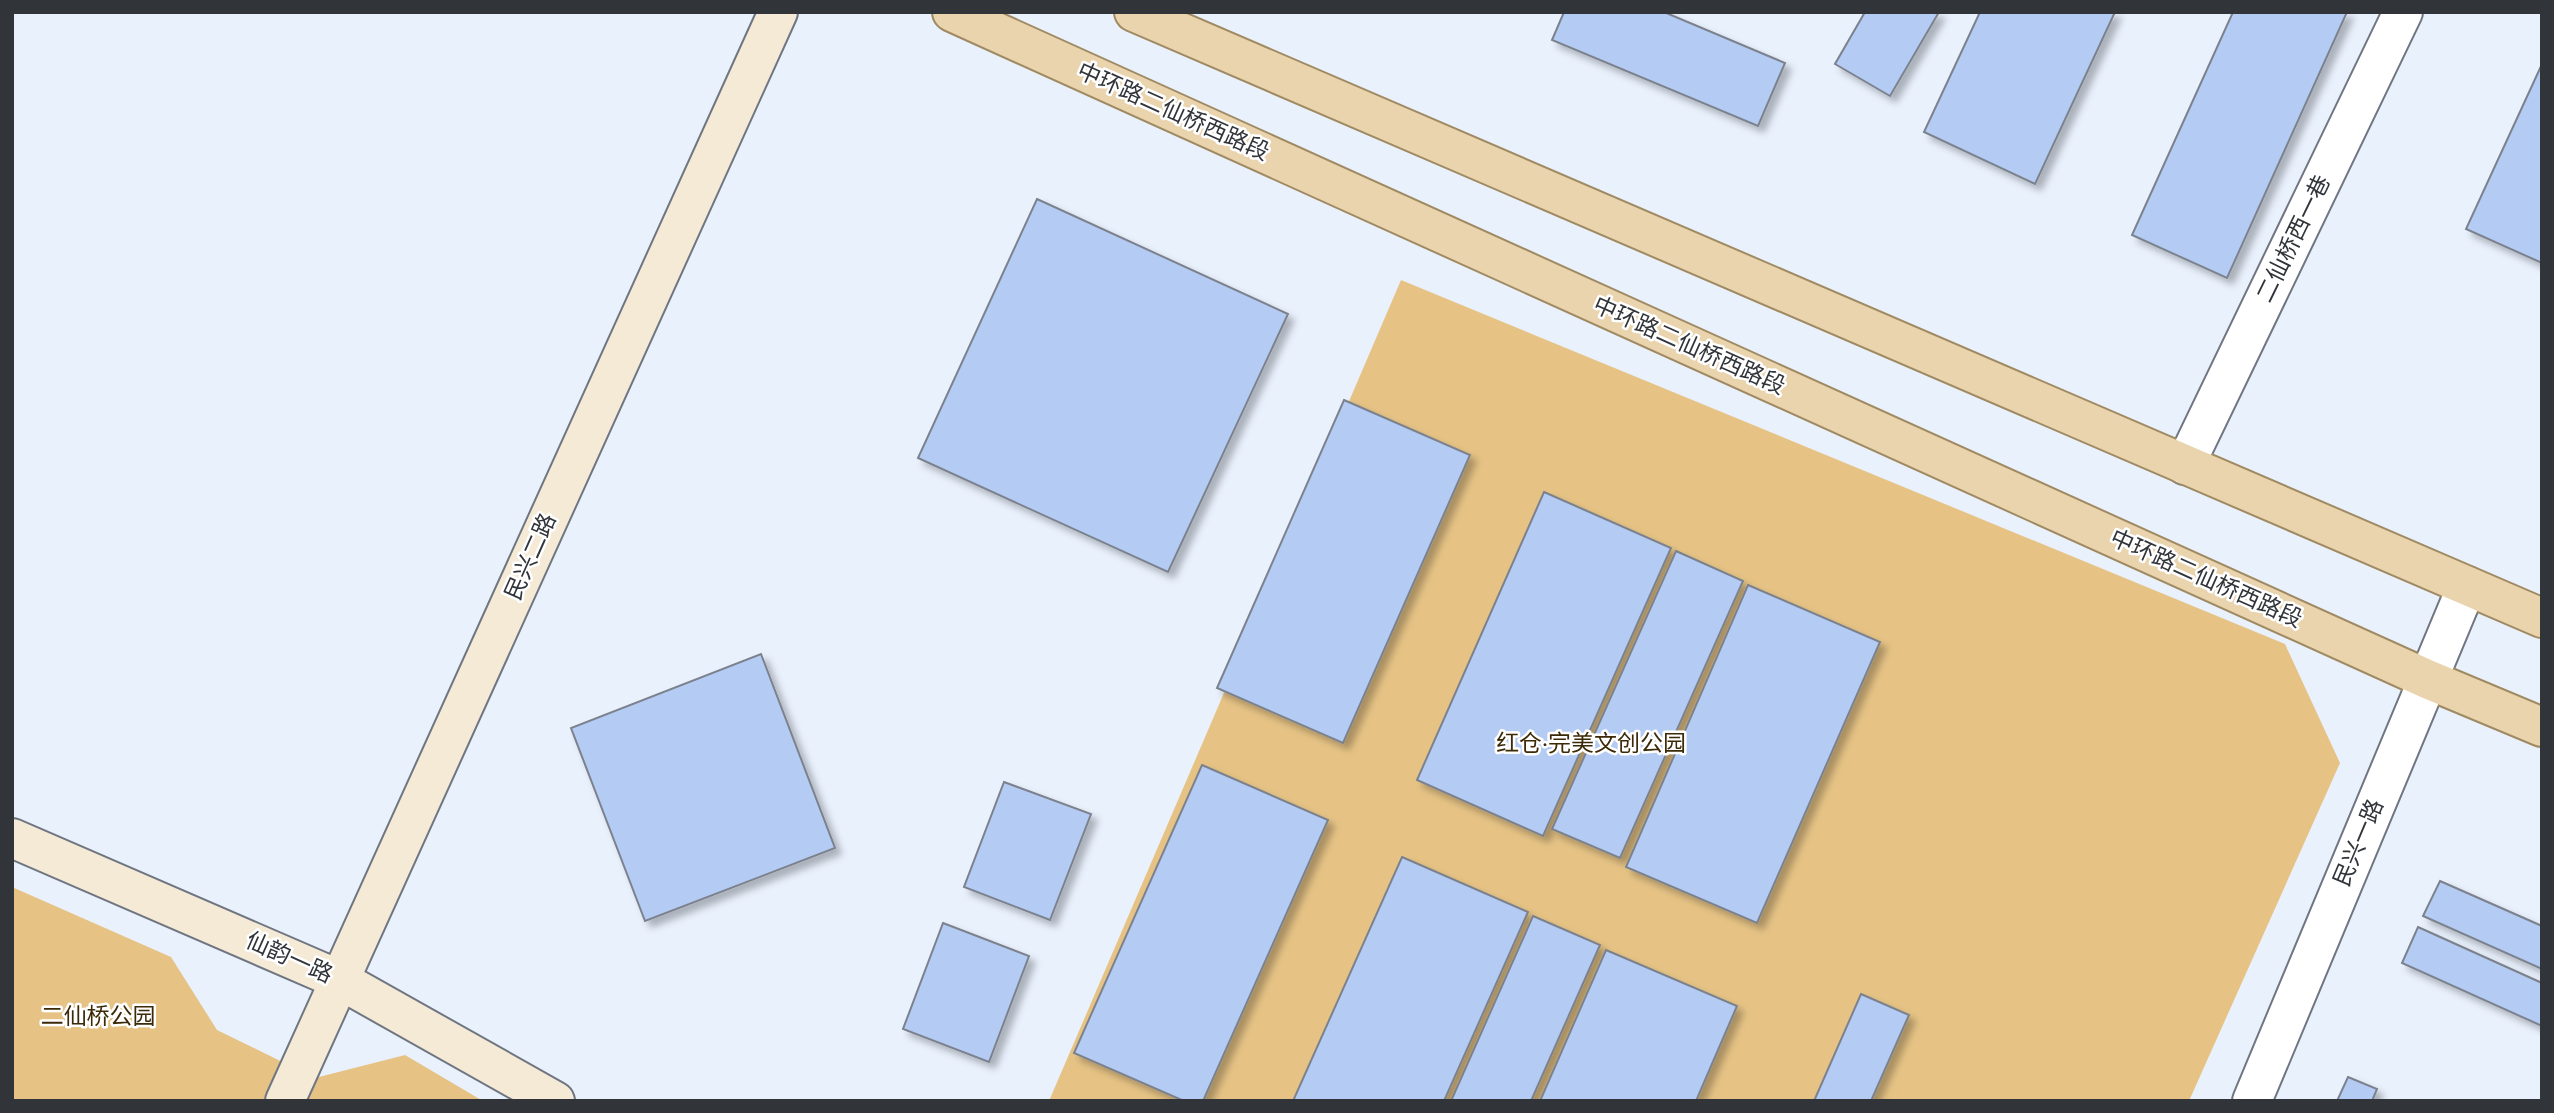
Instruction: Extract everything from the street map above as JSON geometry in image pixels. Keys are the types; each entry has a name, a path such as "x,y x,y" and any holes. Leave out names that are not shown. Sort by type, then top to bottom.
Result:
{"main road":[{"name":"中环路二仙桥西路段","path":"952,12 2427,679 2542,727"},
{"path":"1133,12 2542,618"}],"street":[{"name":"民兴二路","path":"285,1101 778,12"},
{"name":"二仙桥西一巷","path":"2185,465 2403,12"},
{"name":"民兴一路","path":"2252,1101 2467,586"},
{"name":"仙韵一路","path":"12,838 340,980 555,1101"}],"green space":[{"name":"红仓·完美文创公园","path":"1401,280 2285,644 2340,763 2189,1101 1049,1101"},
{"name":"二仙桥公园","path":"12,887 171,957 217,1030 315,1078 405,1055 483,1101 12,1101"}],"building":[{"path":"1564,12 1664,12 1785,63 1758,126 1552,40"},
{"path":"1865,12 1939,12 1890,96 1835,64"},
{"path":"1980,12 2115,12 2035,184 1924,132"},
{"path":"2233,12 2347,12 2227,278 2132,235"},
{"path":"2542,64 2542,263 2466,229"},
{"path":"1037,199 1288,314 1168,572 918,458"},
{"path":"1344,400 1470,455 1343,743 1217,688"},
{"path":"1544,492 1671,548 1543,836 1417,780"},
{"path":"1676,551 1743,581 1620,858 1552,829"},
{"path":"1748,585 1880,642 1757,923 1626,867"},
{"path":"761,654 835,848 645,921 571,728"},
{"path":"1202,765 1328,820 1203,1101 1184,1101 1074,1053"},
{"path":"1004,782 1091,814 1050,920 964,887"},
{"path":"1402,857 1528,912 1444,1101 1293,1101"},
{"path":"2440,881 2542,926 2542,969 2423,916"},
{"path":"1533,916 1600,945 1531,1101 1451,1101"},
{"path":"943,923 1029,956 989,1062 903,1029"},
{"path":"2418,927 2542,983 2542,1026 2402,963"},
{"path":"1606,950 1737,1006 1696,1101 1540,1101"},
{"path":"1861,994 1909,1015 1871,1101 1814,1101"},
{"path":"2348,1077 2377,1089 2372,1101 2337,1101"}]}
